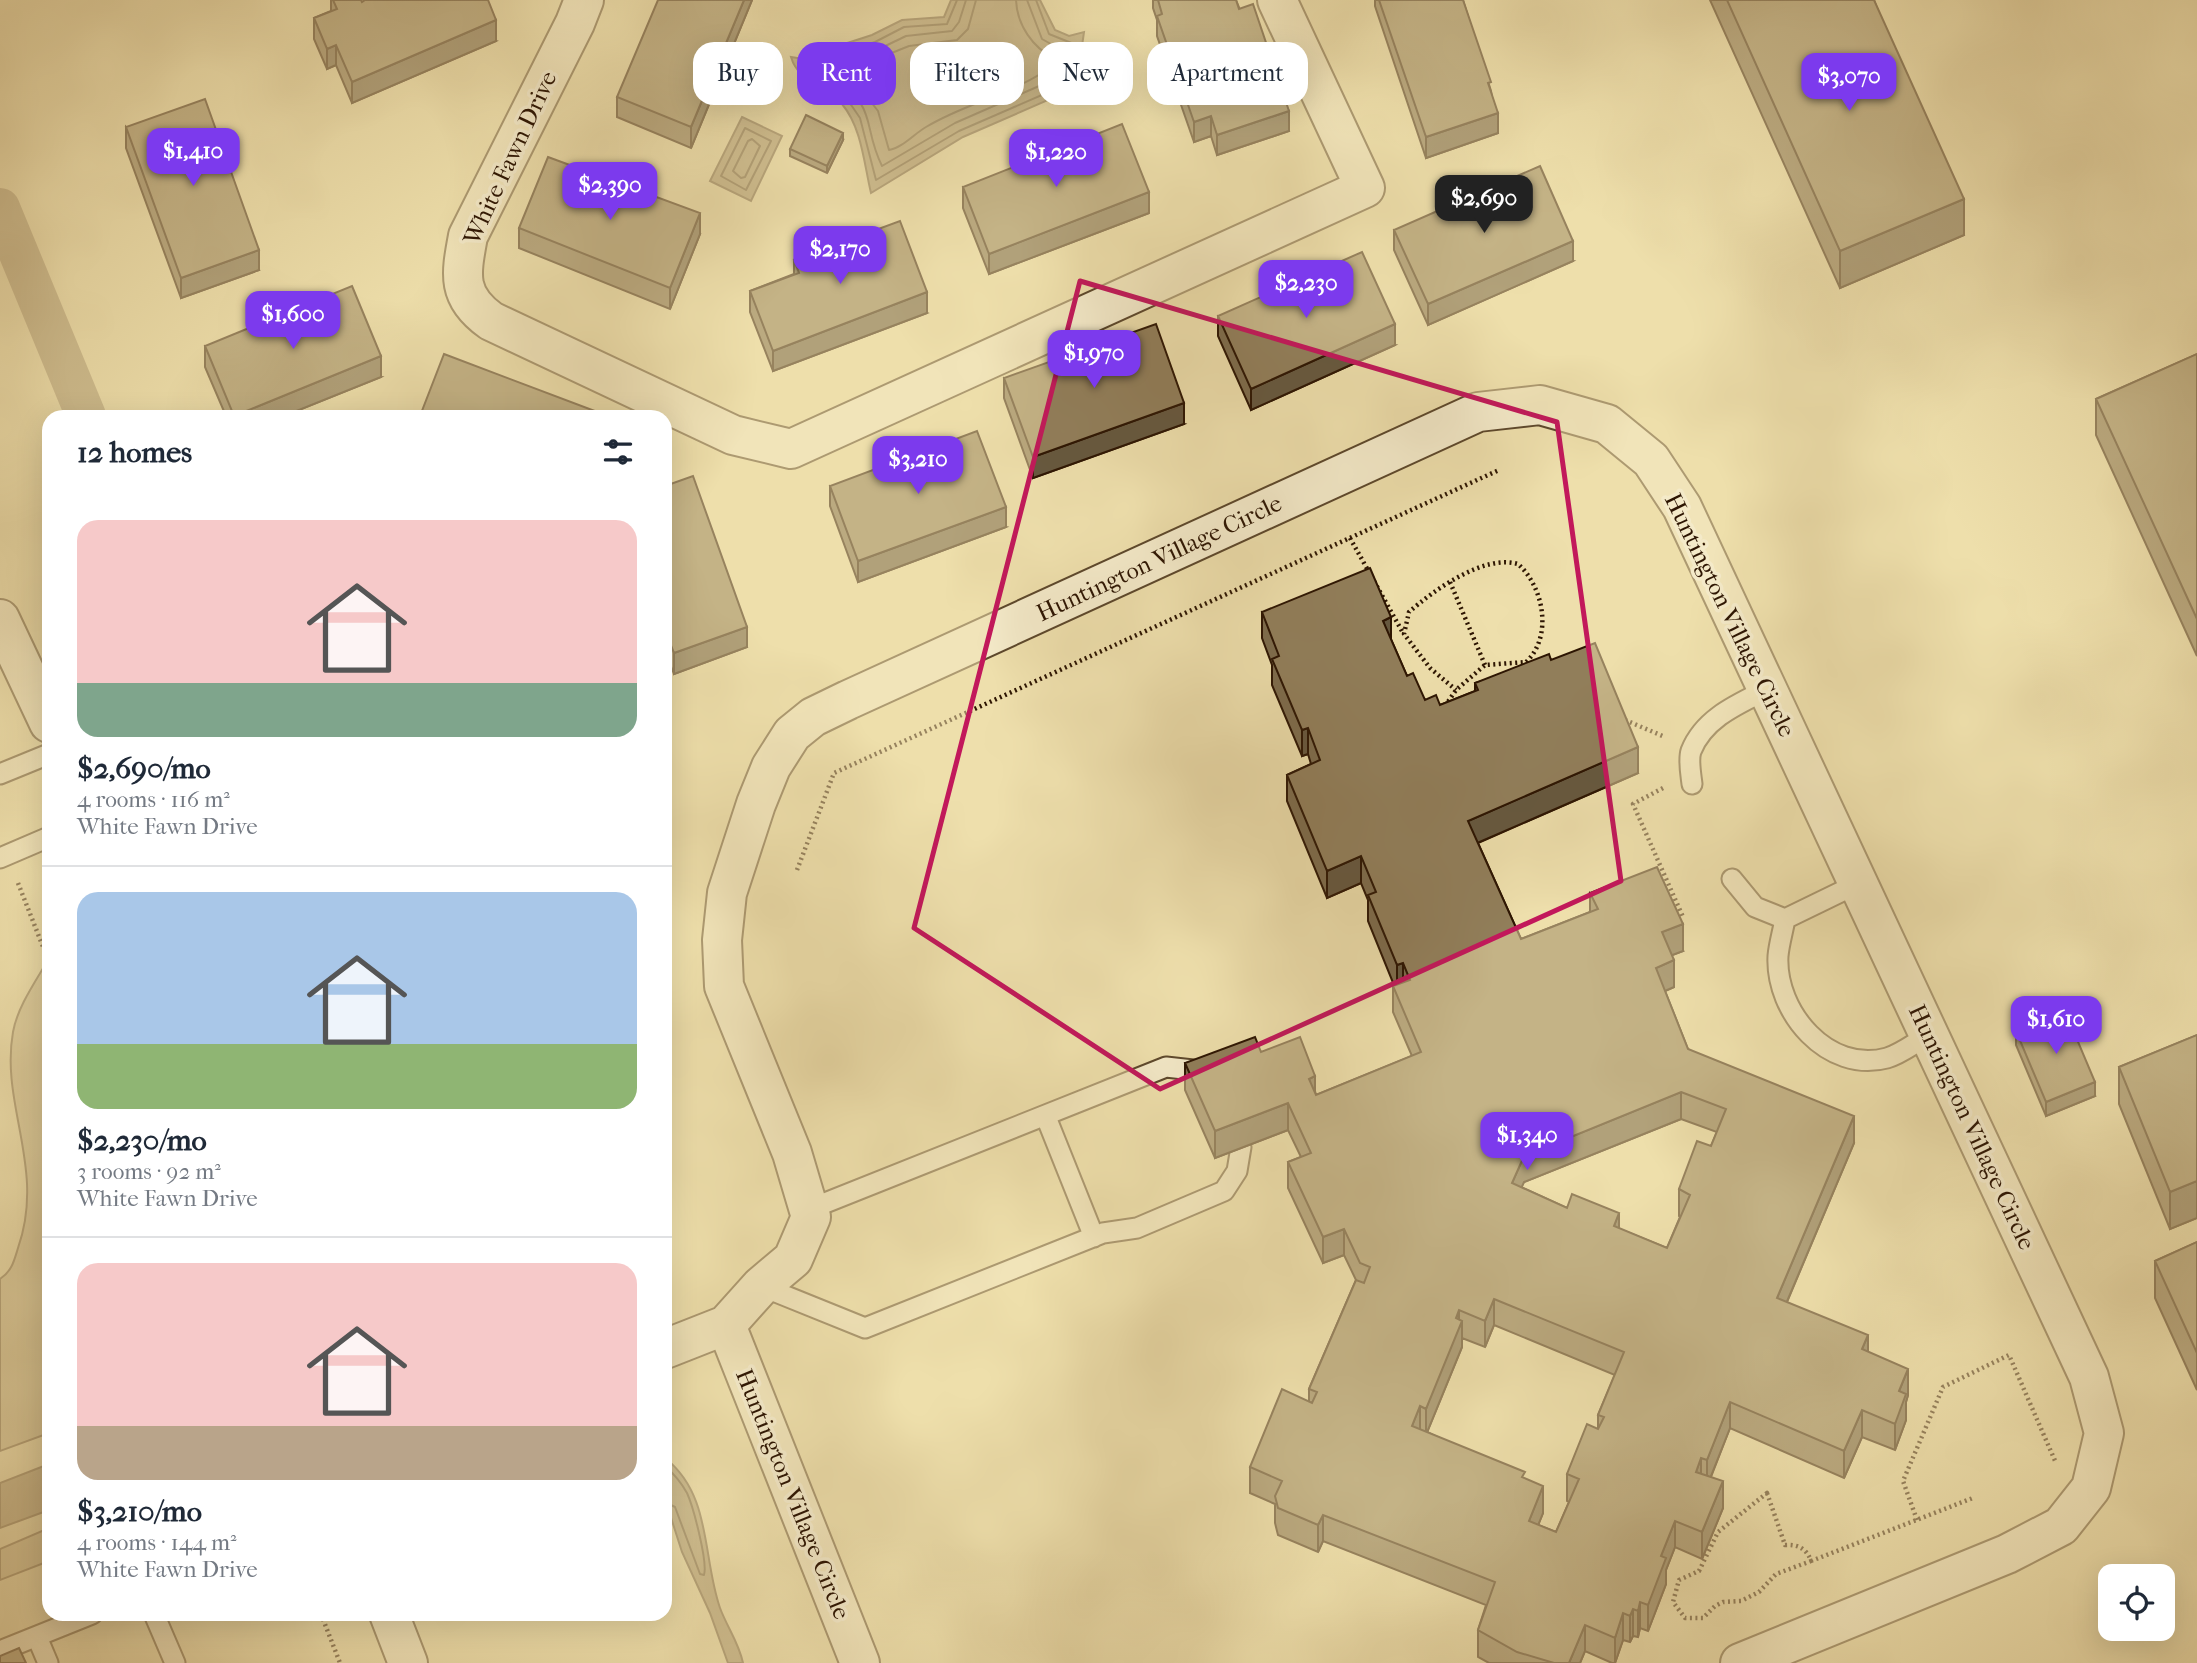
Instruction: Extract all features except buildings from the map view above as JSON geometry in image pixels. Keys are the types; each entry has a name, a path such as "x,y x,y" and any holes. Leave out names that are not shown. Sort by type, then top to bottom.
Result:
{"street":[{"name":"White Fawn Drive","path":"584,0 468,236 462,265 463,289 474,309 491,321 733,435 790,449 1364,188 1277,0"},
{"name":"Huntington Village Circle","path":"810,1209 792,1153 724,986 722,940 727,893 771,767 792,734 813,717 1478,412 1540,405 1607,424 1651,460 1682,507 2089,1377 2104,1433 2091,1488 2061,1526 2007,1554 1740,1663"},
{"path":"0,620 42,708"},
{"path":"672,1346 726,1325 761,1286 793,1259 811,1217 810,1209"},
{"name":"Huntington Village Circle","path":"726,1325 860,1663"},
{"path":"392,1621 408,1663"}],"lane":[{"path":"1692,784 1690,752 1706,727 1727,709 1768,689"},
{"path":"0,774 42,757"},
{"path":"4,856 42,840"},
{"path":"1732,879 1755,906 1785,919 1857,884"},
{"path":"1785,919 1778,958 1786,995 1807,1033 1822,1048 1842,1057 1887,1058 1930,1035"},
{"path":"810,1209 1166,1067 1192,1070 1207,1082"},
{"path":"1046,1117 1094,1237"},
{"path":"761,1286 865,1328 1094,1237 1137,1227 1224,1191 1237,1171 1241,1147"},
{"path":"0,1651 74,1621"},
{"path":"157,1621 175,1663"},
{"path":"37,1636 48,1663"}],"path":[{"path":"797,870 834,773 1499,470"},
{"path":"1350,538 1404,634 1430,668 1456,690"},
{"path":"1404,634 1409,612 1450,582 1496,561 1518,564 1526,571 1541,606 1543,632 1535,654 1526,662 1485,664 1456,690 1443,709"},
{"path":"1450,582 1485,664"},
{"path":"1535,654 1544,656"},
{"path":"1622,719 1666,737"},
{"path":"4,856 42,946"},
{"path":"1917,1520 1903,1480 1942,1387 2009,1355 2062,1475 2091,1488"},
{"path":"1811,1561 1803,1549 1795,1545 1785,1545 1766,1493 1718,1532 1699,1571 1679,1580 1673,1602 1685,1618 1703,1618 1723,1602 1741,1601 1759,1592 1776,1574 1811,1561 1973,1498"},
{"path":"324,1621 340,1663"}],"highlighted area":[{"path":"1080,281 1557,422 1621,881 1160,1089 914,928"}],"shaded area":[{"path":"42,970 42,1436 0,1451 0,1279 10,1269 17,1253 25,1219 27,1191 12,1085 11,1059 15,1023"},
{"path":"42,1531 42,1564 0,1580 0,1549"}],"water":[{"path":"951,0 1040,0 1055,30 1069,36 1084,32 1083,42 1038,42 1038,104 963,137 871,193 854,124 843,105 896,105 896,42 850,42 902,20 944,17"},
{"path":"791,57 797,58 797,69 795,66"},
{"path":"742,117 782,136 751,201 710,181"},
{"path":"672,1465 691,1490 698,1508 714,1588 743,1663 728,1663 710,1613 682,1552 672,1521"},
{"path":"42,1467 42,1513 0,1528 0,1483"}],"waterway":[{"path":"0,208 84,410"}]}
